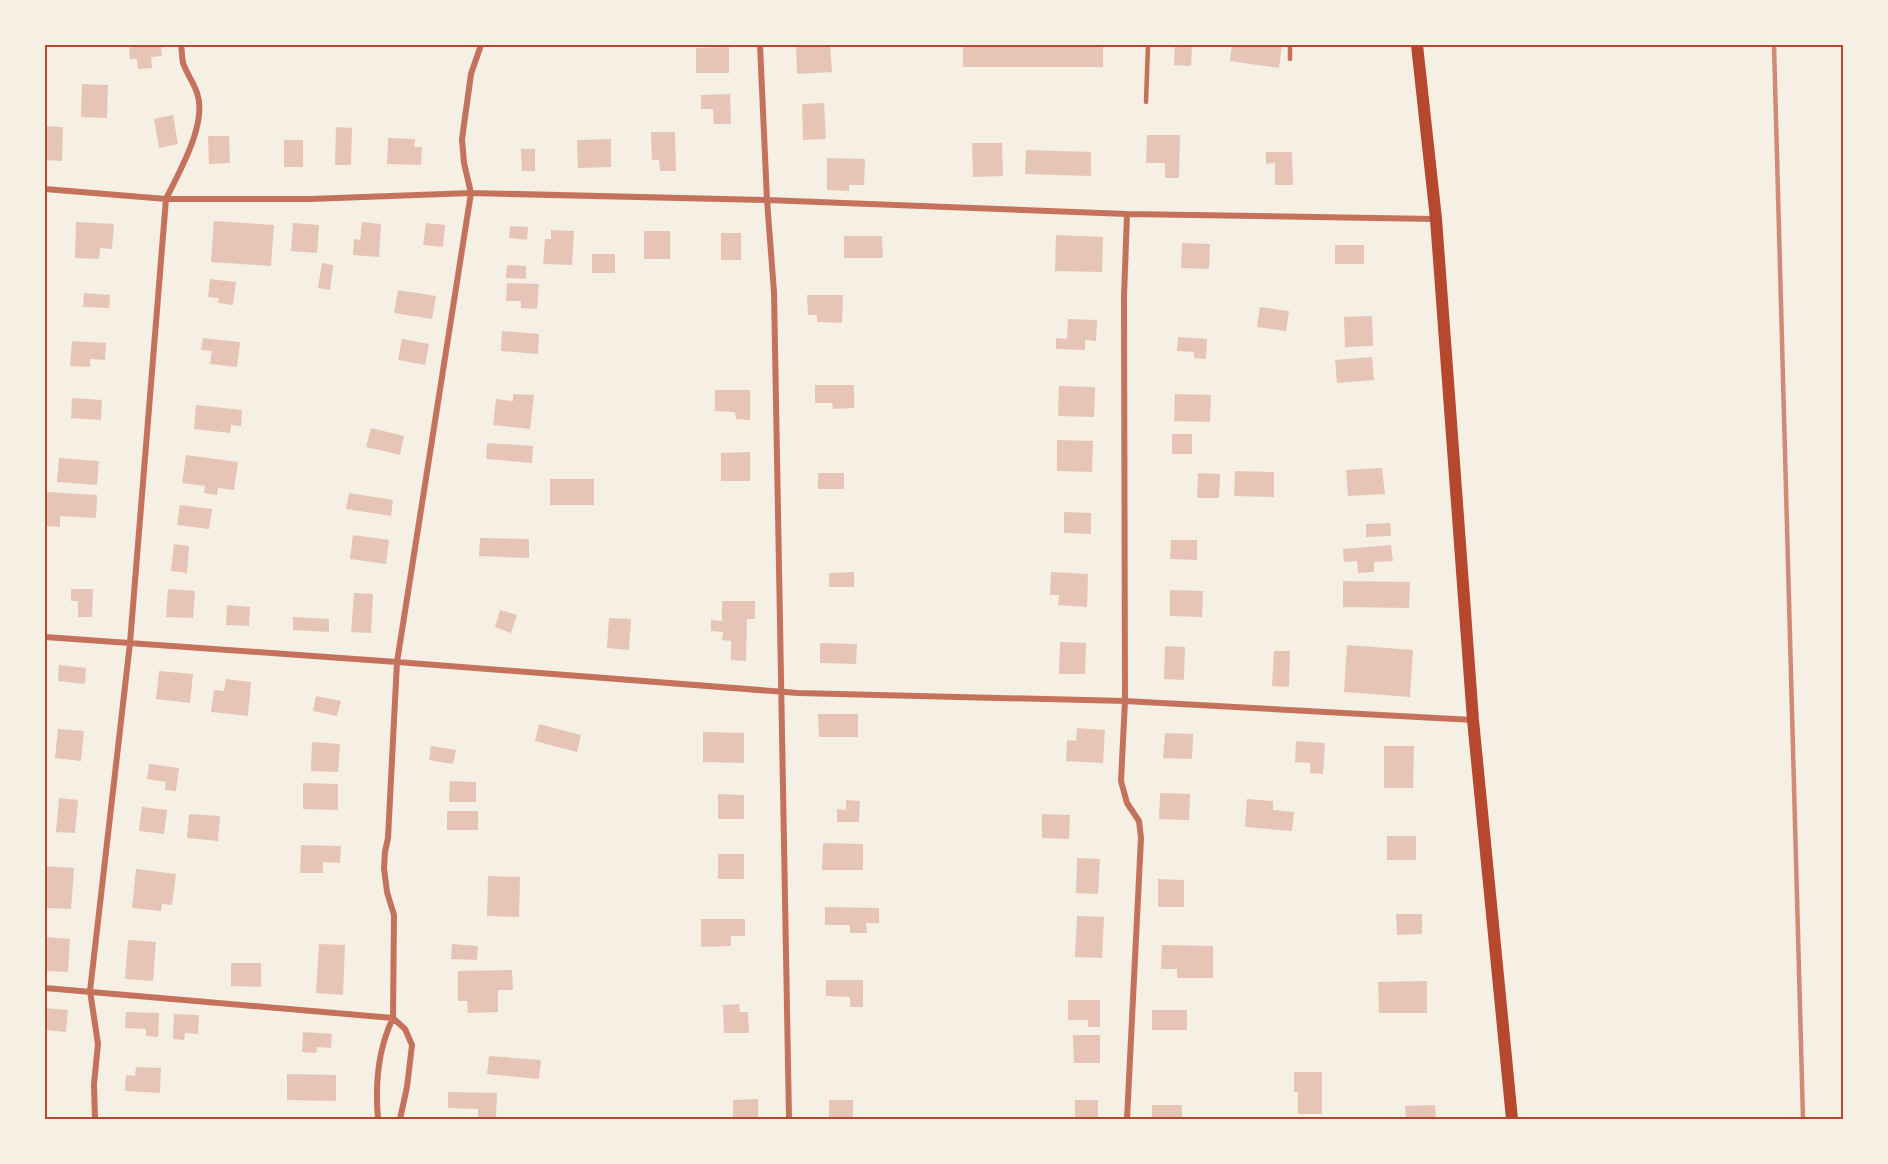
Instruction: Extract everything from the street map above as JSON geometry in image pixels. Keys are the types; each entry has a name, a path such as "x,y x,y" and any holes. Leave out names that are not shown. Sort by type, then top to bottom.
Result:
{"main road":[{"path":"1417,45 1436,219 1473,720 1512,1119"}],"street":[{"path":"95,1119 94,1084 98,1044 90,991 130,643 166,199 185,159 200,109 197,94 183,62 181,45"},
{"path":"378,1119 377,1098 381,1055 393,1018 394,915 387,892 384,868 388,838 397,662 471,193 464,163 462,139 471,74 481,45"},
{"path":"760,45 774,292 789,1119"},
{"path":"45,189 166,199 310,199 471,193 767,200 1127,214 1436,219"},
{"path":"1127,214 1124,297 1125,701 1121,781 1127,803 1138,820 1141,838 1127,1119"},
{"path":"45,637 782,692 1125,701 1473,720"},
{"path":"45,988 393,1018 405,1029 412,1045 400,1119"}],"lane":[{"path":"1146,102 1148,45"},
{"path":"1290,45 1290,59"}],"building":[{"path":"129,45 161,45 162,56 151,57 152,68 138,69 137,59 130,59"},
{"path":"796,45 830,45 832,72 797,74"},
{"path":"963,45 1103,45 1103,67 963,67"},
{"path":"1175,45 1192,45 1191,66 1174,65"},
{"path":"1232,45 1282,45 1279,68 1230,61"},
{"path":"729,47 729,73 696,73 696,48"},
{"path":"82,84 108,85 107,118 81,117"},
{"path":"730,94 731,124 714,124 713,109 701,109 701,95"},
{"path":"824,103 826,139 803,140 802,104"},
{"path":"173,115 178,144 159,148 154,119"},
{"path":"45,126 63,127 62,161 45,160"},
{"path":"336,127 352,128 351,165 335,165"},
{"path":"651,132 675,132 676,171 660,171 659,160 652,160"},
{"path":"1147,135 1180,135 1179,178 1165,178 1165,163 1146,163"},
{"path":"208,136 229,136 230,163 209,164"},
{"path":"388,138 415,139 414,147 422,147 421,165 387,164"},
{"path":"611,139 611,167 578,168 577,140"},
{"path":"284,140 303,140 303,167 284,167"},
{"path":"972,143 1002,143 1003,176 973,177"},
{"path":"521,149 535,149 535,171 522,171"},
{"path":"1026,150 1091,152 1091,176 1025,174"},
{"path":"1266,152 1292,152 1293,185 1275,185 1275,163 1266,164"},
{"path":"827,158 865,159 864,185 849,185 849,191 827,190"},
{"path":"214,221 274,225 271,266 211,262"},
{"path":"76,222 114,224 112,249 100,248 99,259 75,258"},
{"path":"362,222 381,224 379,257 353,255 354,239 360,240"},
{"path":"293,223 319,225 317,253 291,251"},
{"path":"426,223 445,225 443,247 423,245"},
{"path":"510,226 528,227 527,240 509,238"},
{"path":"551,230 574,231 572,265 543,264 545,239 551,239"},
{"path":"644,231 670,231 670,259 644,259"},
{"path":"721,233 741,233 741,260 721,260"},
{"path":"1056,235 1103,237 1102,272 1055,271"},
{"path":"844,236 882,236 883,258 844,258"},
{"path":"1182,243 1210,244 1209,269 1181,268"},
{"path":"1335,245 1364,245 1364,264 1335,264"},
{"path":"592,254 615,254 615,273 592,273"},
{"path":"322,263 333,265 330,290 318,288"},
{"path":"507,265 526,266 526,279 506,278"},
{"path":"210,279 236,282 233,305 218,303 219,298 208,297"},
{"path":"507,283 539,284 537,309 521,308 521,301 506,301"},
{"path":"398,290 436,296 432,319 394,313"},
{"path":"84,293 110,295 109,308 83,307"},
{"path":"807,295 843,295 842,323 817,322 817,315 808,315"},
{"path":"1260,307 1289,311 1286,331 1257,327"},
{"path":"1372,316 1373,346 1345,347 1344,317"},
{"path":"1068,319 1097,320 1096,341 1085,340 1085,350 1056,349 1056,338 1067,339"},
{"path":"502,331 539,334 538,354 501,351"},
{"path":"1178,337 1207,339 1206,359 1194,358 1194,352 1177,351"},
{"path":"203,338 240,342 237,367 210,364 212,351 201,350"},
{"path":"402,339 429,344 425,365 398,360"},
{"path":"72,341 106,343 105,360 90,359 90,367 70,366"},
{"path":"1372,357 1374,380 1337,383 1335,360"},
{"path":"815,385 854,385 854,408 833,409 832,403 815,403"},
{"path":"1059,386 1095,387 1094,417 1058,416"},
{"path":"715,390 750,390 750,420 736,419 735,412 715,411"},
{"path":"513,394 534,395 530,429 493,425 496,399 513,401"},
{"path":"1175,394 1211,395 1210,422 1174,421"},
{"path":"72,398 102,400 101,420 71,418"},
{"path":"196,405 242,410 241,426 231,425 230,433 194,429"},
{"path":"371,428 404,436 400,455 366,447"},
{"path":"1172,434 1192,434 1192,454 1172,454"},
{"path":"1057,440 1093,441 1092,472 1057,471"},
{"path":"487,443 533,446 532,463 486,459"},
{"path":"750,452 750,481 721,481 721,453"},
{"path":"186,455 238,462 234,490 218,488 217,495 204,493 205,486 182,483"},
{"path":"59,458 99,461 97,485 57,482"},
{"path":"1382,468 1385,494 1348,496 1346,470"},
{"path":"1235,471 1274,472 1274,497 1234,496"},
{"path":"818,473 844,473 844,489 818,489"},
{"path":"1198,473 1220,474 1219,498 1197,498"},
{"path":"550,479 594,479 594,505 550,505"},
{"path":"47,492 97,495 96,518 60,516 60,527 45,526"},
{"path":"349,493 393,500 391,516 346,509"},
{"path":"180,505 212,509 209,529 177,525"},
{"path":"1064,512 1091,513 1091,534 1064,533"},
{"path":"1390,523 1391,536 1366,537 1366,524"},
{"path":"353,535 389,540 386,564 350,559"},
{"path":"480,538 529,539 529,558 479,556"},
{"path":"1171,540 1197,540 1197,560 1170,559"},
{"path":"174,544 189,546 187,573 171,571"},
{"path":"1391,545 1393,561 1374,562 1374,572 1358,573 1357,561 1344,562 1343,549"},
{"path":"854,572 854,587 829,587 829,573"},
{"path":"1051,572 1088,574 1087,607 1058,605 1059,595 1050,595"},
{"path":"1343,581 1410,582 1409,608 1343,607"},
{"path":"71,589 93,589 92,617 78,617 78,601 71,601"},
{"path":"168,589 195,591 193,618 166,617"},
{"path":"1170,590 1203,591 1202,617 1170,616"},
{"path":"354,593 373,594 371,633 351,632"},
{"path":"722,601 755,601 755,619 747,619 746,661 731,660 731,641 722,640 723,632 711,631 711,620 722,621"},
{"path":"227,605 250,607 249,626 226,625"},
{"path":"500,610 517,615 511,633 495,627"},
{"path":"293,617 329,619 329,632 293,630"},
{"path":"609,618 631,619 629,650 607,648"},
{"path":"1060,642 1086,643 1085,674 1059,674"},
{"path":"820,643 857,644 856,664 820,663"},
{"path":"1347,645 1413,650 1410,697 1344,692"},
{"path":"1165,646 1185,647 1184,680 1164,679"},
{"path":"1274,651 1290,651 1289,687 1272,686"},
{"path":"59,665 86,668 85,684 58,681"},
{"path":"159,671 193,674 190,703 156,699"},
{"path":"226,679 251,682 248,716 211,712 214,690 224,691"},
{"path":"316,696 341,701 337,716 313,711"},
{"path":"818,714 858,714 858,737 819,737"},
{"path":"539,724 581,735 577,752 535,741"},
{"path":"1077,728 1105,730 1103,763 1066,761 1067,740 1076,741"},
{"path":"58,729 84,731 81,761 55,758"},
{"path":"703,732 744,733 744,763 703,762"},
{"path":"1165,733 1193,734 1192,759 1163,758"},
{"path":"1296,741 1325,743 1323,774 1310,773 1310,763 1295,762"},
{"path":"312,742 340,744 338,772 311,771"},
{"path":"431,746 456,750 453,764 429,760"},
{"path":"1384,746 1414,746 1413,788 1384,788"},
{"path":"149,764 179,768 176,791 165,790 166,782 147,779"},
{"path":"450,781 476,782 476,802 449,802"},
{"path":"303,783 338,784 338,810 303,809"},
{"path":"1160,793 1190,794 1189,820 1159,819"},
{"path":"718,794 744,795 744,819 718,819"},
{"path":"59,798 78,800 75,833 56,832"},
{"path":"1247,799 1273,801 1273,810 1294,812 1292,831 1245,827"},
{"path":"846,800 860,801 859,822 837,822 837,809 846,810"},
{"path":"142,807 167,810 164,834 139,831"},
{"path":"447,811 478,811 478,830 447,830"},
{"path":"189,814 220,816 218,841 187,838"},
{"path":"1042,814 1070,815 1069,839 1042,838"},
{"path":"1387,836 1416,836 1416,860 1387,860"},
{"path":"823,843 863,844 863,870 822,870"},
{"path":"301,845 341,846 340,863 323,862 323,873 300,873"},
{"path":"718,854 744,854 744,879 718,879"},
{"path":"1077,858 1100,859 1098,894 1076,893"},
{"path":"45,866 74,868 71,909 45,908"},
{"path":"136,869 176,874 172,905 162,904 161,911 132,908"},
{"path":"488,876 520,877 519,917 487,916"},
{"path":"1158,879 1184,880 1184,907 1158,907"},
{"path":"825,907 879,908 879,923 866,923 867,933 850,933 850,925 825,925"},
{"path":"1396,914 1422,914 1422,934 1397,935"},
{"path":"1077,916 1104,917 1102,958 1075,957"},
{"path":"701,919 745,919 745,936 731,936 731,946 701,947"},
{"path":"46,937 70,939 68,972 45,971"},
{"path":"128,940 156,942 153,981 125,979"},
{"path":"319,944 345,945 343,995 316,993"},
{"path":"452,944 478,946 477,960 451,959"},
{"path":"1162,945 1213,946 1213,978 1177,978 1177,969 1161,969"},
{"path":"231,963 261,963 261,987 231,986"},
{"path":"512,970 513,990 498,990 498,1012 468,1013 467,1001 458,1001 458,971"},
{"path":"826,980 863,980 863,1007 850,1007 850,997 826,996"},
{"path":"1427,981 1427,1013 1379,1013 1378,982"},
{"path":"1068,1000 1100,1000 1100,1027 1088,1027 1088,1020 1068,1020"},
{"path":"739,1004 740,1012 748,1012 749,1033 724,1033 723,1005"},
{"path":"45,1008 68,1010 66,1032 45,1030"},
{"path":"1152,1010 1187,1010 1187,1030 1152,1030"},
{"path":"126,1012 159,1013 158,1037 146,1036 146,1029 125,1028"},
{"path":"174,1014 199,1015 198,1034 185,1033 184,1040 173,1039"},
{"path":"303,1032 332,1034 331,1048 317,1047 316,1053 302,1052"},
{"path":"1073,1035 1100,1035 1100,1063 1074,1063"},
{"path":"489,1056 541,1060 539,1079 487,1074"},
{"path":"136,1067 161,1068 160,1093 125,1091 126,1075 135,1076"},
{"path":"1294,1072 1322,1072 1322,1114 1298,1114 1298,1092 1294,1092"},
{"path":"287,1074 336,1075 336,1101 287,1100"},
{"path":"448,1092 497,1093 496,1119 478,1119 478,1109 448,1108"},
{"path":"758,1099 758,1119 733,1119 733,1100"},
{"path":"829,1100 853,1100 853,1119 829,1119"},
{"path":"1075,1100 1098,1100 1098,1119 1075,1119"},
{"path":"1152,1105 1182,1105 1182,1119 1152,1119"},
{"path":"1435,1105 1436,1119 1406,1119 1405,1106"}],"railway":[{"path":"1774,45 1803,1119"}]}
